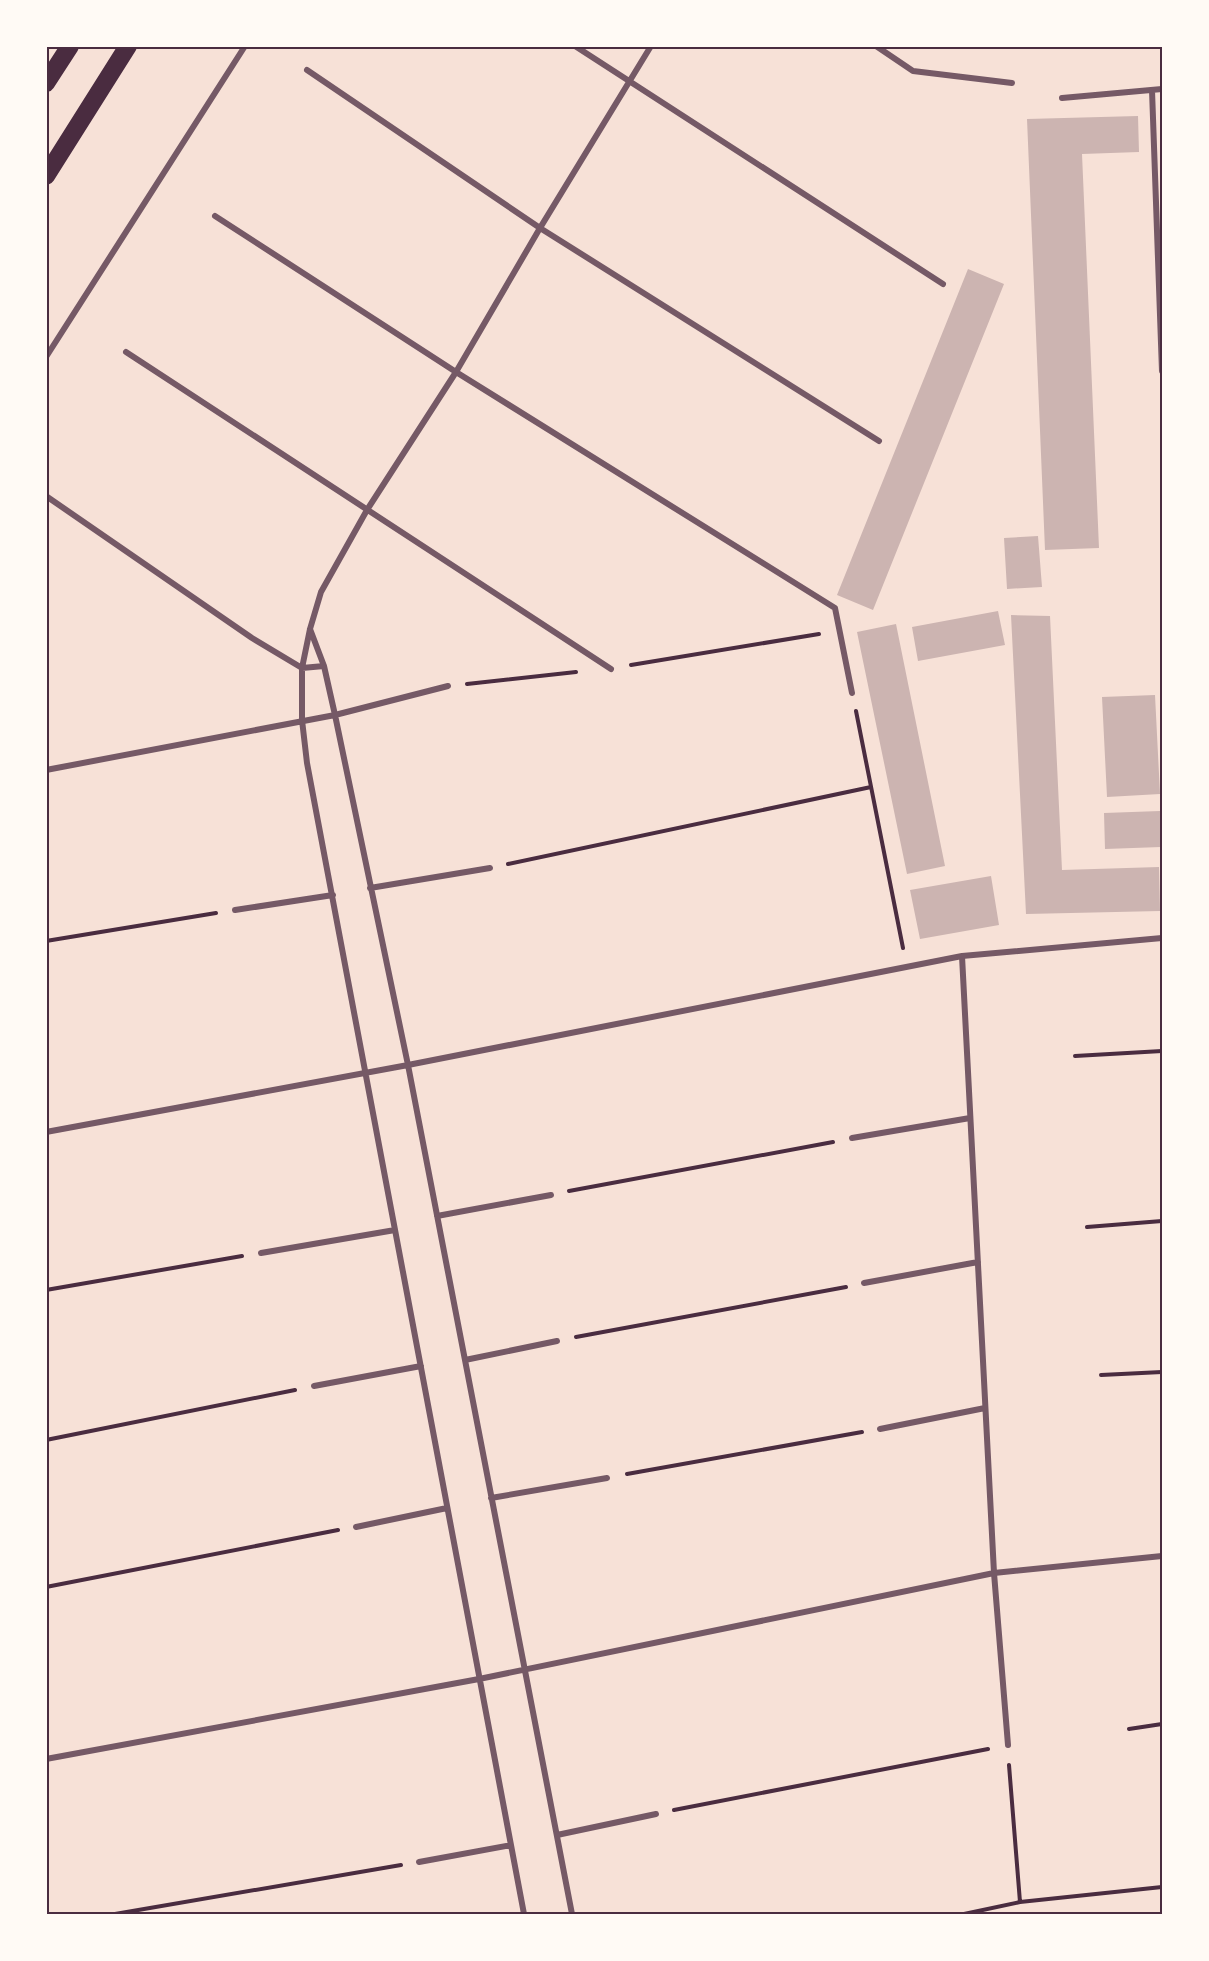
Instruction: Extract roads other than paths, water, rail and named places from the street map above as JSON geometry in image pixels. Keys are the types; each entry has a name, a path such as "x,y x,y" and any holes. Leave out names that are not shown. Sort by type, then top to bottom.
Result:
{"highway":[{"path":"46,83 70,46"},
{"path":"46,176 129,46"}],"street":[{"path":"46,357 245,46"},
{"path":"575,46 943,284"},
{"path":"524,1914 308,763 302,720 302,668 321,592 367,510 456,372 540,228 651,46"},
{"path":"876,46 913,70 1012,83"},
{"path":"308,70 540,228 879,441"},
{"path":"1062,98 1162,89"},
{"path":"1152,90 1162,370"},
{"path":"215,216 456,372 835,608 852,693"},
{"path":"126,352 611,669"},
{"path":"46,496 242,631 302,668 324,666"},
{"path":"310,629 324,666 408,1065 572,1914"},
{"path":"46,770 335,715 448,686"},
{"path":"370,888 490,868"},
{"path":"235,910 333,895"},
{"path":"46,1132 408,1065 962,956 1162,938"},
{"path":"962,956 994,1572 1008,1745"},
{"path":"852,1138 970,1118"},
{"path":"437,1216 551,1195"},
{"path":"261,1253 395,1230"},
{"path":"864,1283 978,1262"},
{"path":"465,1360 557,1341"},
{"path":"314,1386 421,1366"},
{"path":"880,1429 986,1408"},
{"path":"491,1498 607,1478"},
{"path":"356,1527 447,1508"},
{"path":"46,1759 479,1679 994,1572 1162,1556"},
{"path":"557,1835 656,1814"},
{"path":"419,1862 511,1845"}]}
